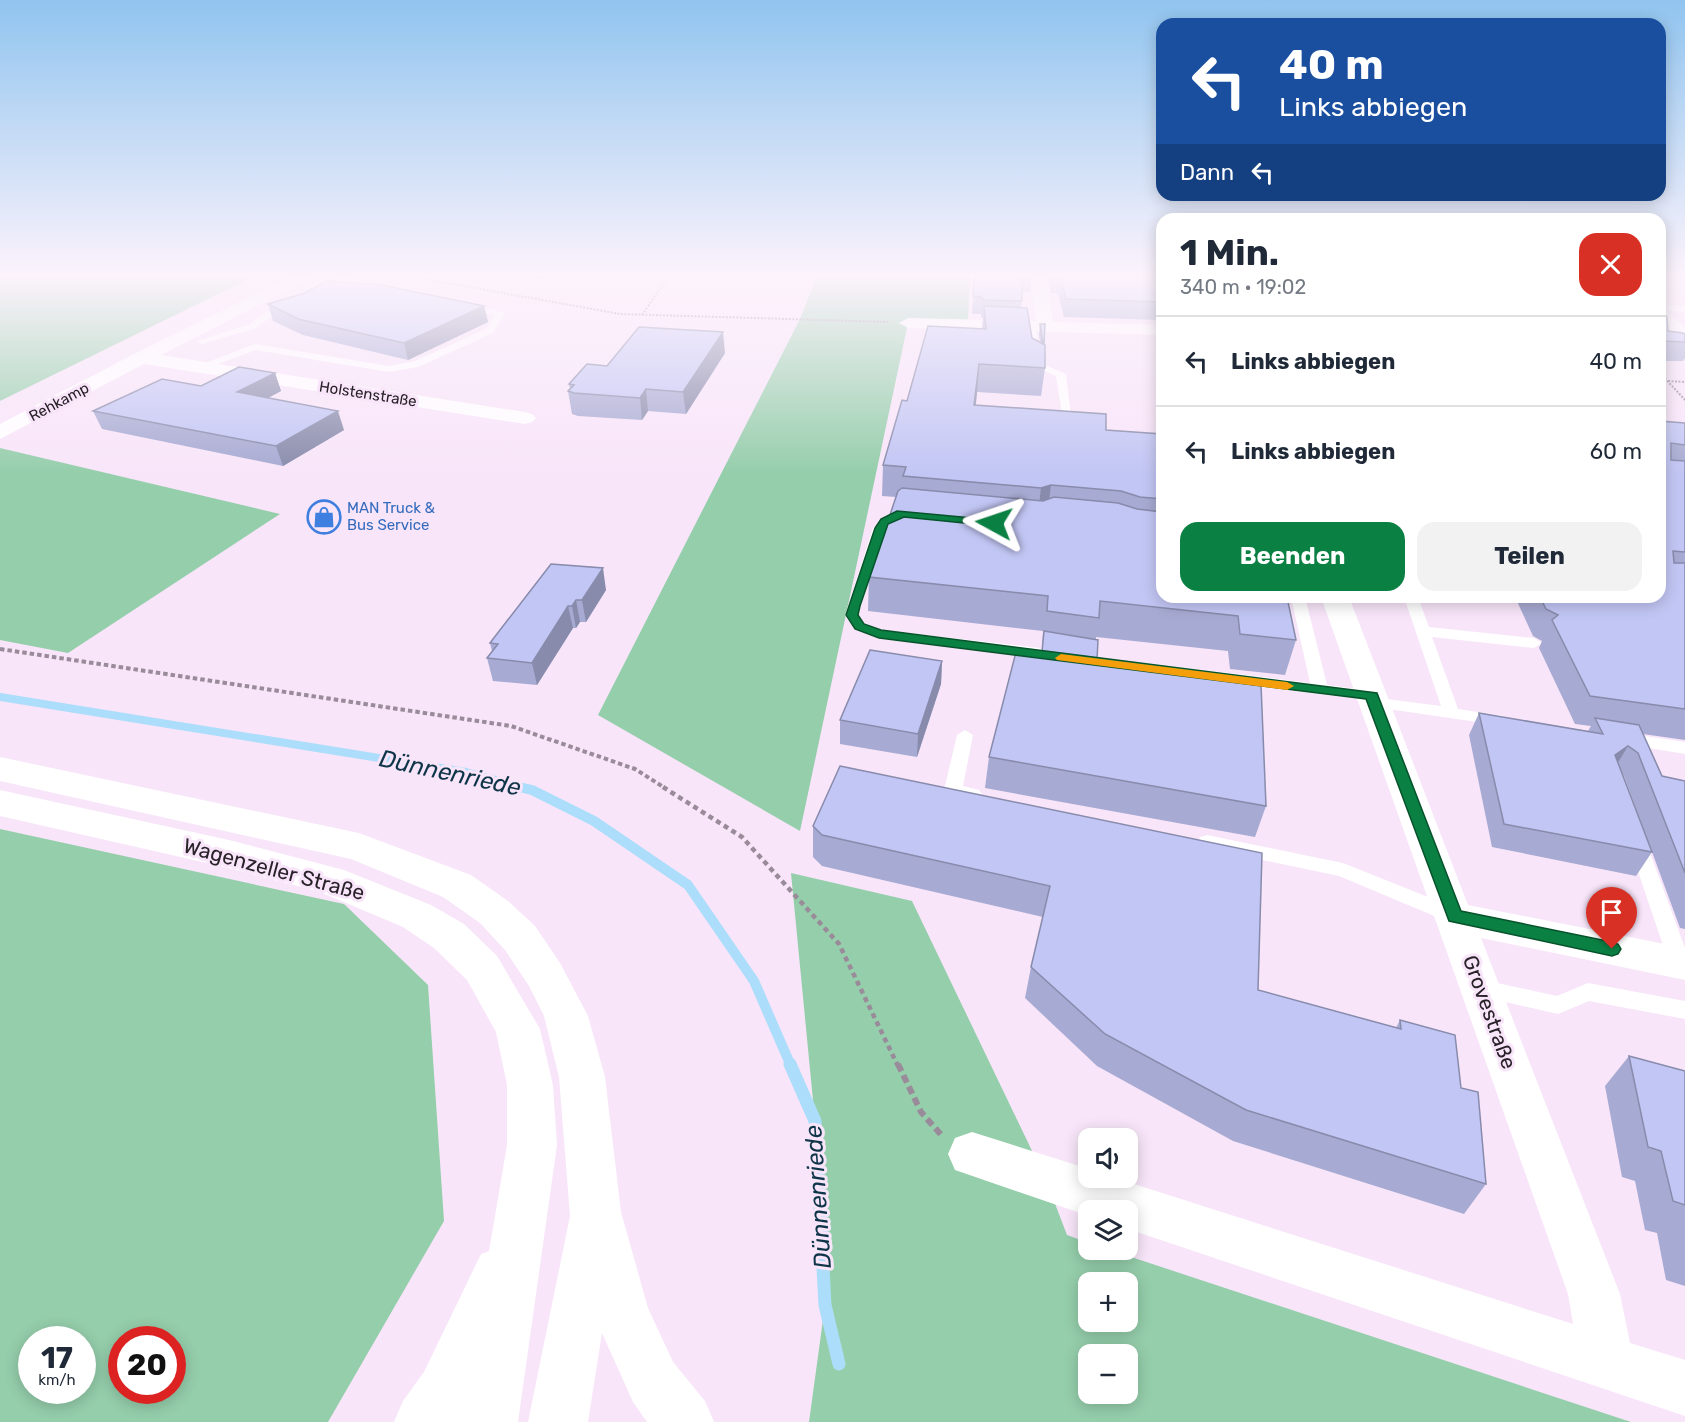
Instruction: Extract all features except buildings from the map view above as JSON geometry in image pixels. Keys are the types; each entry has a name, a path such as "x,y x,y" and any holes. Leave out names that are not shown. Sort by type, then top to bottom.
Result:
{"main road":[{"path":"0,769 359,847 457,886 494,912 520,938 544,975 566,1016 582,1077 595,1212 622,1314 653,1382 684,1422"},
{"name":"Wagenzeller Straße","path":"0,803 229,854 330,880 417,916 450,936 482,968 518,1029 530,1085 532,1145 522,1219"},
{"path":"558,1422 595,1212"},
{"path":"424,1422 445,1393 482,1316 522,1219"},
{"path":"488,1422 522,1219"}],"street":[{"name":"Rehkamp","path":"0,433 175,340"},
{"path":"1666,343 1685,344"},
{"name":"Holstenstraße","path":"141,357 525,418"},
{"name":"Grovestraße","path":"1337,603 1594,1294 1607,1362"},
{"path":"1455,917 1682,963"},
{"path":"972,1154 1685,1388"}],"lane":[{"path":"235,340 249,348 389,369 418,364 470,340"},
{"path":"1037,340 1036,365 1061,374 1067,414"},
{"path":"200,367 249,348"},
{"path":"926,516 897,514 880,528 852,615 860,626 879,634 1027,650 1058,657"},
{"path":"1299,603 1320,691"},
{"path":"1413,603 1451,713"},
{"path":"1423,631 1534,643"},
{"path":"1122,665 1320,691 1510,722"},
{"path":"965,735 952,790 987,797"},
{"path":"1603,736 1685,748"},
{"path":"1629,820 1682,963"},
{"path":"1185,837 1343,870 1455,917"},
{"path":"1482,989 1558,1005 1588,992 1685,1010"}],"path":[{"path":"1667,381 1685,382"},
{"path":"1667,381 1685,400"},
{"path":"0,649 511,726 635,769 742,837 838,944 921,1112 944,1138 972,1154"}],"green space":[{"path":"0,340 124,340 0,401"},
{"path":"789,340 904,340 800,831 598,715"},
{"path":"0,448 280,514 68,653 0,640"},
{"path":"0,829 344,904 428,985 444,1221 328,1422 0,1422"},
{"path":"791,873 912,901 1046,1180 1067,1235 1078,1239 1078,1260 1138,1259 1631,1422 809,1422 825,1305 815,1121"}],"waterway":[{"name":"Dünnenriede","path":"0,697 466,772 525,788"},
{"name":"Dünnenriede","path":"519,787 532,790 594,821 688,885 754,981 791,1066"},
{"name":"Dünnenriede","path":"790,1064 815,1121 825,1305 839,1364"}],"slow traffic":[{"path":"1061,658 1287,686"}],"place":[{"name":"MAN Truck & Bus Service","path":"324,517"}],"route":[{"path":"994,523 904,514 891,517 880,528 854,606 852,615 856,621 860,626 879,634 1027,650 1069,659 1372,696 1455,917 1612,949"}]}
